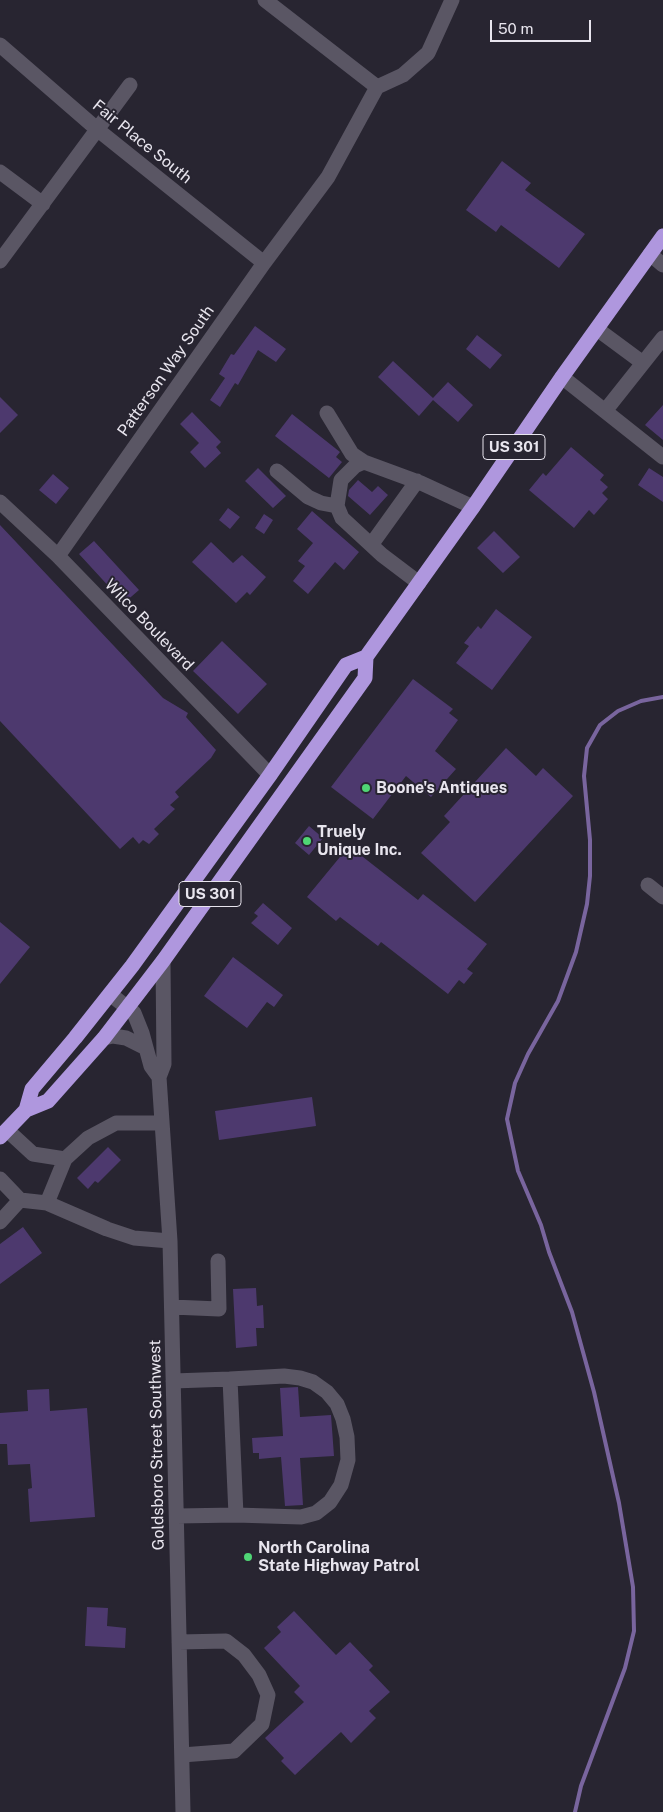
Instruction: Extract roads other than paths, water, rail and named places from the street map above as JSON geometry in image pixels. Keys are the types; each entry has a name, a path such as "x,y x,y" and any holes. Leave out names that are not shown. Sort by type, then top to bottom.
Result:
{"highway":[{"name":"US 301","path":"3,1133 26,1110 48,1101 104,1038 163,961 365,678 366,658 663,236"},
{"name":"US 301","path":"26,1110 32,1089 110,994 270,775 346,665 366,658"}],"street":[{"path":"265,0 377,87 403,75 428,53 452,0"},
{"name":"Fair Place South","path":"0,46 98,130 264,262"},
{"path":"0,261 130,85"},
{"name":"Patterson Way South","path":"58,556 264,262 328,177 377,87"},
{"path":"0,172 42,204"},
{"path":"650,254 663,265"},
{"path":"597,329 643,363"},
{"path":"606,411 663,338"},
{"path":"562,377 663,457"},
{"path":"327,413 352,454 364,462 417,481 473,507"},
{"path":"364,462 355,466 341,480 336,506 342,518 371,545 419,584"},
{"path":"277,472 308,497 321,503 336,506"},
{"path":"371,545 417,481"},
{"name":"Wilco Boulevard","path":"0,502 58,556 270,775"},
{"path":"648,885 663,897"},
{"name":"Goldsboro Street Southwest","path":"163,961 164,1064 159,1077 170,1241 183,1812"},
{"name":"Goldsboro Street Southwest","path":"110,994 136,1017 151,1066 159,1077"},
{"path":"104,1038 113,1036 126,1038 146,1048"},
{"path":"47,1203 65,1159 88,1138 116,1123 161,1123"},
{"path":"3,1133 33,1154 65,1159"},
{"path":"0,1179 20,1200 47,1203 107,1229 134,1238 170,1241"},
{"path":"0,1222 20,1200"},
{"path":"172,1307 219,1309 218,1261"},
{"path":"173,1381 284,1376 313,1382 327,1392 337,1404 343,1418 347,1437 348,1460 341,1485 330,1502 316,1513 301,1517 177,1516"},
{"path":"230,1379 236,1515"},
{"path":"179,1642 226,1641 244,1655 259,1675 268,1695 262,1724 234,1751 182,1755"}],"waterway":[{"path":"575,1812 581,1786 625,1668 634,1631 633,1587 619,1503 594,1392 572,1312 549,1252 541,1225 518,1171 507,1119 515,1083 528,1054 558,1001 576,952 587,904 590,876 590,840 584,776 587,748 600,725 618,711 641,701 663,697"}],"place":[{"name":"Boone's Antiques","path":"366,788"},
{"name":"Truely Unique Inc.","path":"307,841"},
{"name":"North Carolina State Highway Patrol","path":"248,1557"}]}
